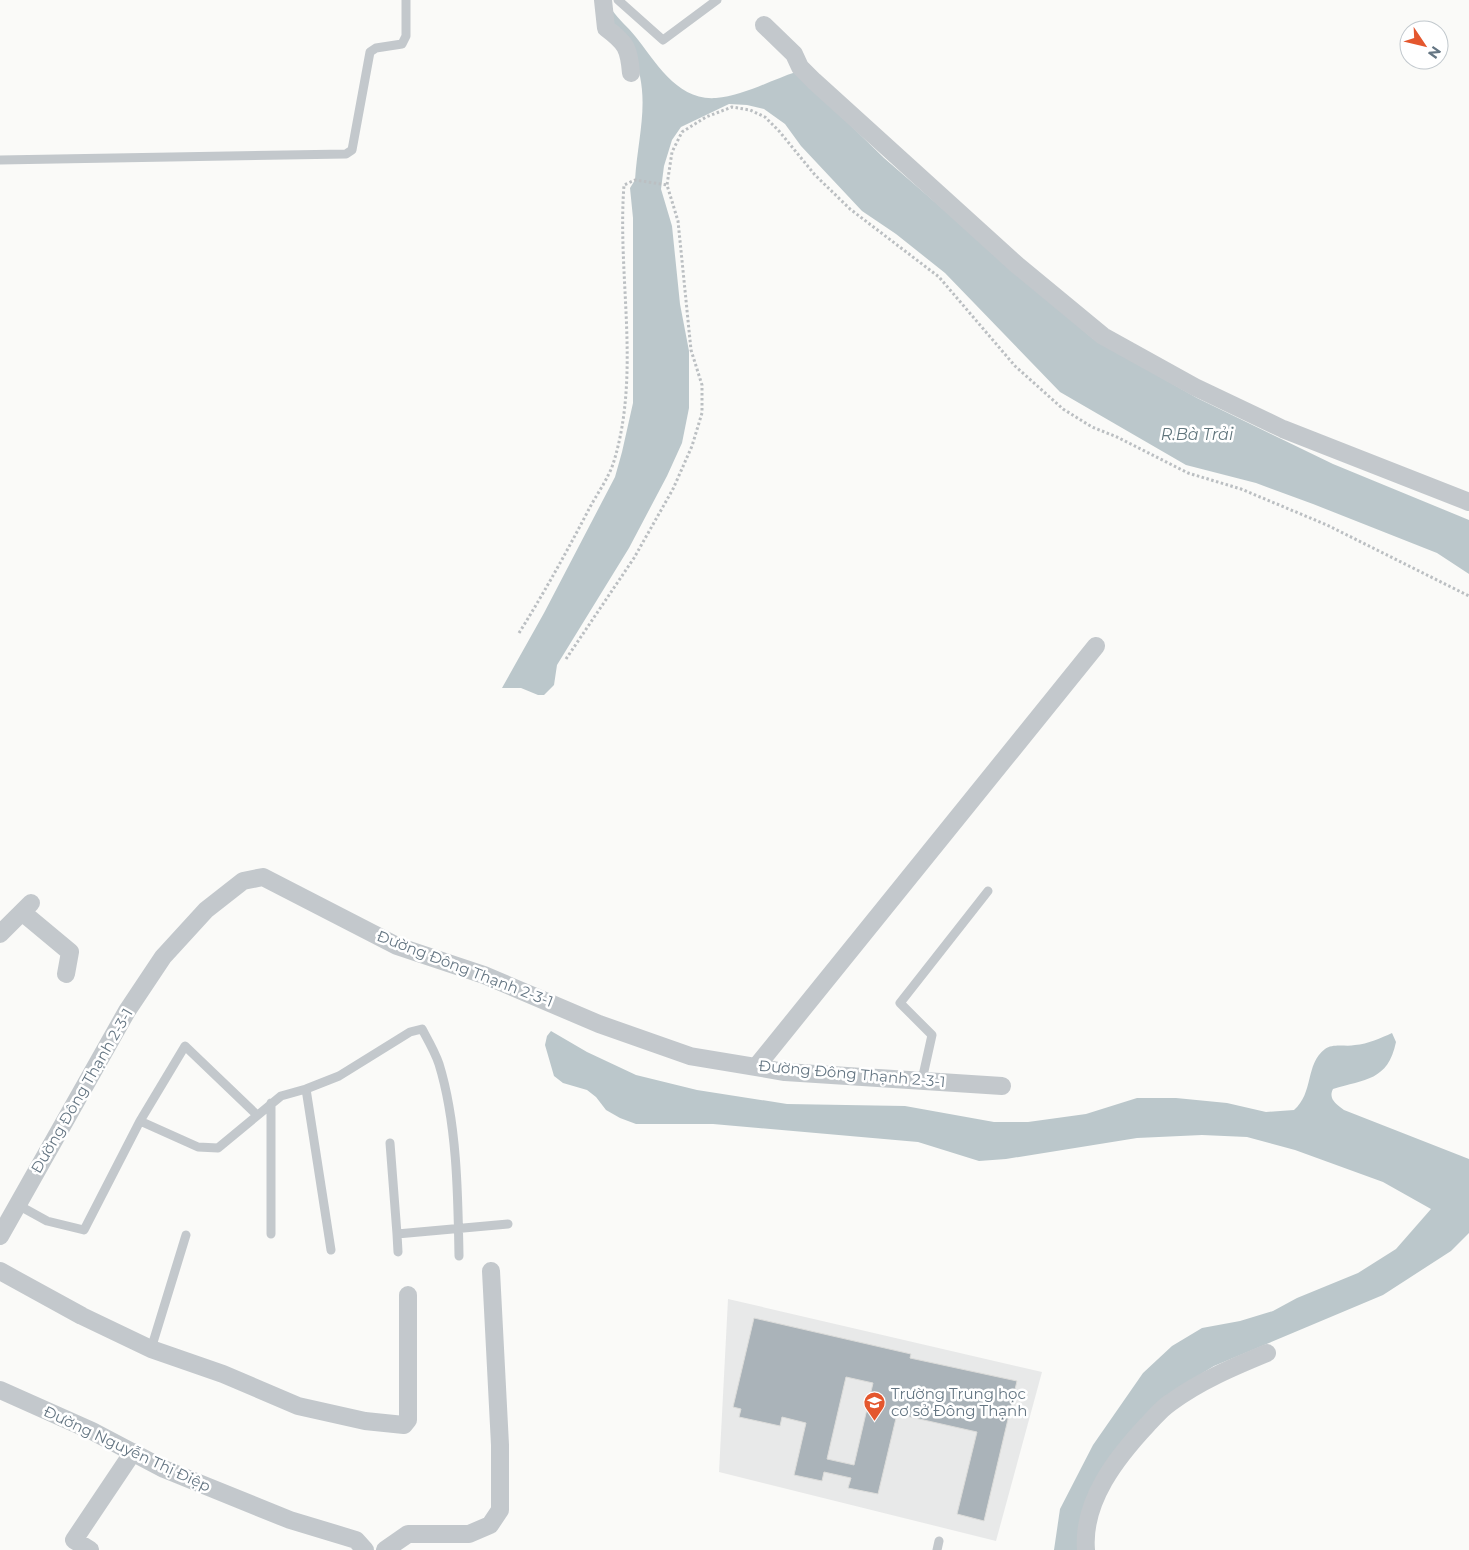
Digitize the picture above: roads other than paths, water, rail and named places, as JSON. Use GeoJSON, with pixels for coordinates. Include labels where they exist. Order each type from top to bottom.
{"type":"FeatureCollection","features":[{"type":"Feature","properties":{"kind":"street"},"geometry":{"type":"LineString","coordinates":[[603,0],[606,28],[626,45],[630,53],[631,74]]}},
{"type":"Feature","properties":{"kind":"street"},"geometry":{"type":"LineString","coordinates":[[764,25],[794,54],[800,67],[1018,265],[1104,336],[1195,387],[1283,429],[1469,502]]}},
{"type":"Feature","properties":{"kind":"street"},"geometry":{"type":"LineString","coordinates":[[756,1067],[1096,646]]}},
{"type":"Feature","properties":{"kind":"street","name":"Đường Đông Thạnh 2-3-1"},"geometry":{"type":"LineString","coordinates":[[0,1236],[127,1011],[162,957],[206,910],[244,881],[263,877],[397,946],[484,976],[599,1024],[690,1056],[785,1072],[1002,1086]]}},
{"type":"Feature","properties":{"kind":"street"},"geometry":{"type":"LineString","coordinates":[[0,934],[27,908],[70,952],[66,974]]}},
{"type":"Feature","properties":{"kind":"street"},"geometry":{"type":"LineString","coordinates":[[0,1271],[82,1316],[151,1349],[223,1374],[298,1406],[366,1421],[404,1425],[408,1420],[408,1295]]}},
{"type":"Feature","properties":{"kind":"street"},"geometry":{"type":"LineString","coordinates":[[385,1550],[408,1534],[468,1534],[490,1525],[500,1510],[500,1445],[491,1272]]}},
{"type":"Feature","properties":{"kind":"street"},"geometry":{"type":"LineString","coordinates":[[1086,1550],[1089,1520],[1103,1483],[1126,1448],[1168,1404],[1206,1379],[1267,1352]]}},
{"type":"Feature","properties":{"kind":"street","name":"Đường Nguyễn Thị Điệp"},"geometry":{"type":"LineString","coordinates":[[2,1396],[133,1452],[164,1469],[290,1520],[356,1540],[365,1550]]}},
{"type":"Feature","properties":{"kind":"street"},"geometry":{"type":"LineString","coordinates":[[90,1550],[74,1540],[133,1452]]}},
{"type":"Feature","properties":{"kind":"lane"},"geometry":{"type":"LineString","coordinates":[[0,160],[346,154],[352,150],[370,52],[376,48],[402,44],[406,36],[406,0]]}},
{"type":"Feature","properties":{"kind":"lane"},"geometry":{"type":"LineString","coordinates":[[618,0],[663,40],[717,0]]}},
{"type":"Feature","properties":{"kind":"lane"},"geometry":{"type":"LineString","coordinates":[[922,1080],[932,1035],[900,1003],[988,891]]}},
{"type":"Feature","properties":{"kind":"lane"},"geometry":{"type":"LineString","coordinates":[[140,1121],[198,1147],[218,1148],[281,1096],[306,1089],[339,1076],[410,1032],[422,1030],[439,1062],[445,1087],[453,1142],[459,1256]]}},
{"type":"Feature","properties":{"kind":"lane"},"geometry":{"type":"LineString","coordinates":[[18,1204],[47,1222],[84,1230],[140,1121],[185,1046],[257,1115]]}},
{"type":"Feature","properties":{"kind":"lane"},"geometry":{"type":"LineString","coordinates":[[306,1089],[331,1250]]}},
{"type":"Feature","properties":{"kind":"lane"},"geometry":{"type":"LineString","coordinates":[[271,1103],[271,1234]]}},
{"type":"Feature","properties":{"kind":"lane"},"geometry":{"type":"LineString","coordinates":[[390,1143],[398,1252]]}},
{"type":"Feature","properties":{"kind":"lane"},"geometry":{"type":"LineString","coordinates":[[396,1234],[508,1224]]}},
{"type":"Feature","properties":{"kind":"lane"},"geometry":{"type":"LineString","coordinates":[[151,1349],[186,1235]]}},
{"type":"Feature","properties":{"kind":"water","name":"R.Bà Trải"},"geometry":{"type":"Polygon","coordinates":[[[612,10],[669,78],[679,87],[690,93],[702,97],[726,97],[796,72],[884,158],[1092,338],[1197,398],[1333,464],[1469,520],[1469,574],[1437,553],[1313,504],[1256,483],[1186,465],[1060,392],[945,273],[896,234],[862,211],[801,146],[785,124],[764,109],[747,105],[729,104],[681,127],[672,140],[664,166],[661,189],[672,226],[680,304],[689,351],[689,408],[682,443],[629,548],[557,665],[554,685],[544,695],[538,695],[521,688],[502,688],[544,613],[615,477],[633,403],[633,218],[630,188],[635,180],[641,129],[642,97],[641,81],[630,48],[608,26],[612,10]]]}},
{"type":"Feature","properties":{"kind":"water"},"geometry":{"type":"Polygon","coordinates":[[[551,1031],[587,1052],[636,1075],[697,1090],[787,1104],[905,1106],[994,1122],[1028,1122],[1086,1114],[1137,1098],[1176,1098],[1227,1103],[1266,1112],[1294,1110],[1304,1095],[1315,1062],[1325,1049],[1332,1046],[1351,1046],[1365,1043],[1392,1033],[1396,1042],[1392,1055],[1381,1071],[1365,1080],[1333,1089],[1331,1096],[1344,1110],[1469,1159],[1469,1233],[1451,1251],[1383,1295],[1214,1366],[1170,1393],[1113,1452],[1082,1550],[1054,1550],[1060,1509],[1093,1445],[1143,1373],[1172,1346],[1202,1328],[1240,1321],[1273,1311],[1297,1298],[1358,1273],[1396,1249],[1431,1209],[1383,1182],[1295,1150],[1247,1137],[1202,1135],[1137,1138],[1006,1159],[979,1161],[918,1142],[713,1124],[636,1124],[606,1110],[596,1097],[587,1090],[563,1083],[554,1076],[545,1045],[547,1036],[551,1031]]]}},
{"type":"Feature","properties":{"kind":"place","name":"Trường Trung học cơ sở Đông Thạnh"},"geometry":{"type":"Point","coordinates":[875,1422]}}]}
